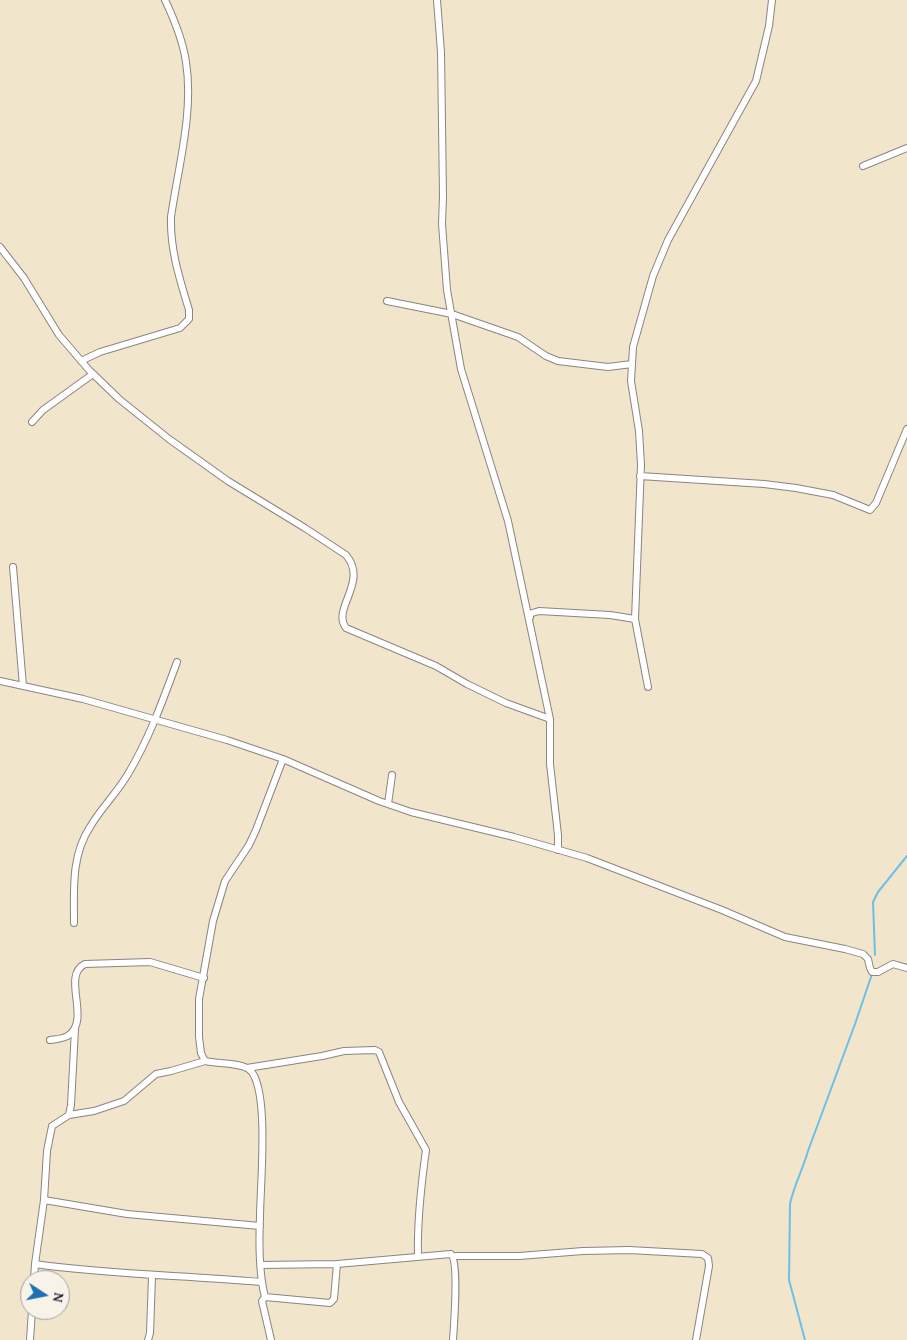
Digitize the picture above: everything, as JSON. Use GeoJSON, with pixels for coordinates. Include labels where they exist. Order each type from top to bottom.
{"type":"FeatureCollection","features":[{"type":"Feature","properties":{"kind":"street"},"geometry":{"type":"LineString","coordinates":[[81,361],[100,352],[180,328],[189,319],[189,310],[172,245],[171,230],[172,211],[188,109],[188,86],[183,45],[166,0]]}},
{"type":"Feature","properties":{"kind":"street"},"geometry":{"type":"LineString","coordinates":[[437,0],[442,52],[442,224],[447,290],[461,369],[508,521],[530,617],[550,719],[550,764],[558,850]]}},
{"type":"Feature","properties":{"kind":"street"},"geometry":{"type":"LineString","coordinates":[[648,687],[635,619],[641,465],[639,432],[630,382],[633,347],[651,284],[668,240],[756,81],[769,26],[772,0]]}},
{"type":"Feature","properties":{"kind":"street"},"geometry":{"type":"LineString","coordinates":[[863,166],[907,148]]}},
{"type":"Feature","properties":{"kind":"street"},"geometry":{"type":"LineString","coordinates":[[0,247],[24,278],[59,334],[81,361],[136,413],[228,481],[346,555],[351,561],[354,574],[342,617],[346,628],[436,666],[467,684],[506,702],[550,719]]}},
{"type":"Feature","properties":{"kind":"street"},"geometry":{"type":"LineString","coordinates":[[387,302],[452,314],[518,337],[558,362],[608,367],[632,364]]}},
{"type":"Feature","properties":{"kind":"street"},"geometry":{"type":"LineString","coordinates":[[32,422],[43,410],[93,374]]}},
{"type":"Feature","properties":{"kind":"street"},"geometry":{"type":"LineString","coordinates":[[640,476],[796,488],[833,495],[870,510],[876,503],[907,429]]}},
{"type":"Feature","properties":{"kind":"street"},"geometry":{"type":"LineString","coordinates":[[13,567],[23,686]]}},
{"type":"Feature","properties":{"kind":"street"},"geometry":{"type":"LineString","coordinates":[[530,617],[529,614],[539,610],[600,614],[635,619]]}},
{"type":"Feature","properties":{"kind":"street"},"geometry":{"type":"LineString","coordinates":[[74,923],[74,870],[83,840],[89,827],[128,775],[155,720],[177,662]]}},
{"type":"Feature","properties":{"kind":"street"},"geometry":{"type":"LineString","coordinates":[[0,681],[83,699],[227,740],[283,759],[411,812],[514,837],[596,861],[785,937],[845,948],[860,953],[868,959],[872,972],[878,972],[893,964],[907,968]]}},
{"type":"Feature","properties":{"kind":"street"},"geometry":{"type":"LineString","coordinates":[[205,1061],[201,1053],[198,1026],[199,999],[212,921],[225,881],[249,845],[283,759]]}},
{"type":"Feature","properties":{"kind":"street"},"geometry":{"type":"LineString","coordinates":[[388,804],[392,775]]}},
{"type":"Feature","properties":{"kind":"street"},"geometry":{"type":"LineString","coordinates":[[69,1114],[77,1016],[76,975],[80,967],[85,964],[150,962],[204,978]]}},
{"type":"Feature","properties":{"kind":"street"},"geometry":{"type":"LineString","coordinates":[[50,1040],[66,1037],[75,1027]]}},
{"type":"Feature","properties":{"kind":"street"},"geometry":{"type":"LineString","coordinates":[[35,1270],[44,1200],[47,1151],[50,1129],[54,1123],[69,1114],[94,1111],[124,1102],[156,1074],[205,1061],[247,1068],[344,1051],[375,1050],[379,1052],[399,1102],[426,1150],[417,1226],[418,1256]]}},
{"type":"Feature","properties":{"kind":"street"},"geometry":{"type":"LineString","coordinates":[[247,1068],[255,1078],[260,1102],[263,1168],[260,1226],[261,1282],[265,1297],[262,1301],[271,1340]]}},
{"type":"Feature","properties":{"kind":"street"},"geometry":{"type":"LineString","coordinates":[[44,1200],[127,1214],[260,1226]]}},
{"type":"Feature","properties":{"kind":"street"},"geometry":{"type":"LineString","coordinates":[[262,1265],[337,1264],[448,1254],[454,1257],[519,1256],[602,1250],[702,1254],[708,1258],[709,1266],[696,1340]]}},
{"type":"Feature","properties":{"kind":"street"},"geometry":{"type":"LineString","coordinates":[[453,1340],[454,1257]]}},
{"type":"Feature","properties":{"kind":"street"},"geometry":{"type":"LineString","coordinates":[[35,1264],[75,1270],[261,1282]]}},
{"type":"Feature","properties":{"kind":"street"},"geometry":{"type":"LineString","coordinates":[[265,1297],[330,1303],[334,1299],[337,1264]]}},
{"type":"Feature","properties":{"kind":"street"},"geometry":{"type":"LineString","coordinates":[[148,1340],[150,1333],[152,1276]]}},
{"type":"Feature","properties":{"kind":"street"},"geometry":{"type":"LineString","coordinates":[[30,1340],[31,1320]]}},
{"type":"Feature","properties":{"kind":"waterway"},"geometry":{"type":"LineString","coordinates":[[875,955],[873,902],[878,892],[907,856]]}},
{"type":"Feature","properties":{"kind":"waterway"},"geometry":{"type":"LineString","coordinates":[[805,1340],[789,1280],[790,1204],[872,974]]}}]}
